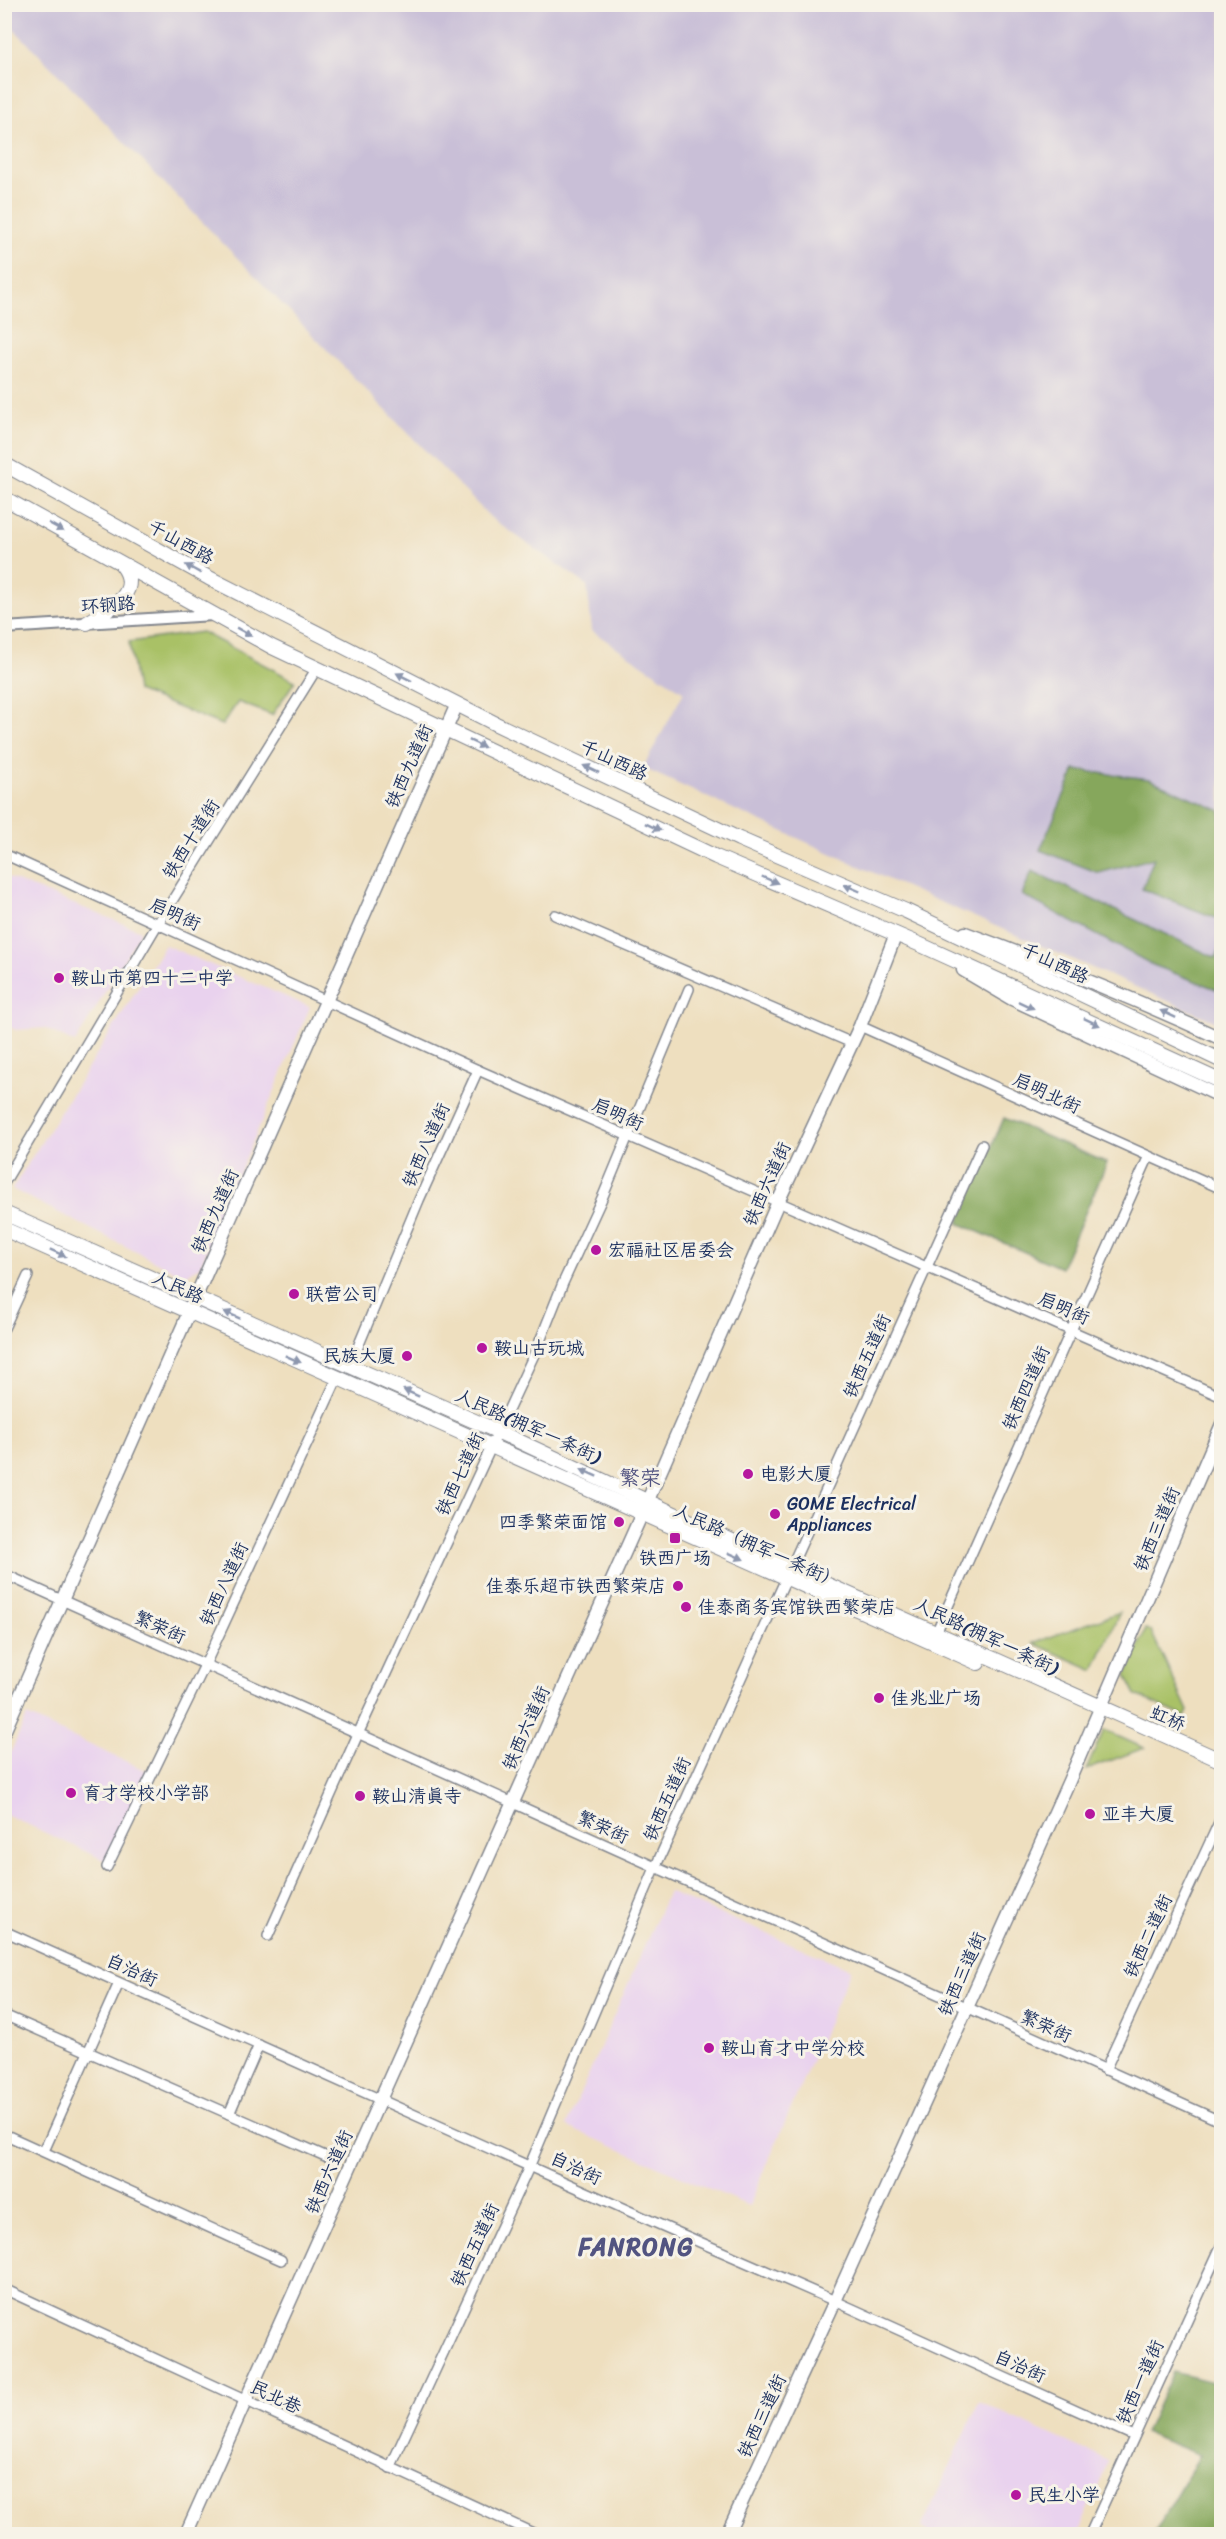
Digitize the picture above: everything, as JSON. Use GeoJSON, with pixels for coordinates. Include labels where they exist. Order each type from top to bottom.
{"type":"FeatureCollection","features":[{"type":"Feature","properties":{"kind":"main road","name":"千山西路"},"geometry":{"type":"LineString","coordinates":[[4,464],[209,578],[456,704],[739,839],[906,911],[1221,1061]]}},
{"type":"Feature","properties":{"kind":"main road"},"geometry":{"type":"LineString","coordinates":[[4,498],[272,648],[716,857],[1020,989],[1221,1082]]}},
{"type":"Feature","properties":{"kind":"main road"},"geometry":{"type":"LineString","coordinates":[[87,623],[111,608],[130,585],[129,573],[121,563]]}},
{"type":"Feature","properties":{"kind":"main road","name":"铁西九道街"},"geometry":{"type":"LineString","coordinates":[[4,1732],[456,704]]}},
{"type":"Feature","properties":{"kind":"main road"},"geometry":{"type":"LineString","coordinates":[[906,911],[1054,966],[1147,1004],[1221,1039]]}},
{"type":"Feature","properties":{"kind":"main road","name":"铁西六道街"},"geometry":{"type":"LineString","coordinates":[[186,2535],[648,1500],[778,1202],[860,1026],[896,934]]}},
{"type":"Feature","properties":{"kind":"main road"},"geometry":{"type":"LineString","coordinates":[[921,945],[1012,999],[1221,1097]]}},
{"type":"Feature","properties":{"kind":"main road","name":"人民路(拥军一条街)"},"geometry":{"type":"LineString","coordinates":[[4,1213],[193,1306],[350,1366],[497,1431],[648,1500],[788,1573],[936,1633],[1099,1711]]}},
{"type":"Feature","properties":{"kind":"main road","name":"人民路"},"geometry":{"type":"LineString","coordinates":[[4,1229],[193,1306],[337,1379]]}},
{"type":"Feature","properties":{"kind":"main road","name":"人民路（拥军一条街）"},"geometry":{"type":"LineString","coordinates":[[337,1379],[492,1445],[641,1514],[788,1573],[1099,1711]]}},
{"type":"Feature","properties":{"kind":"main road","name":"铁西三道街"},"geometry":{"type":"LineString","coordinates":[[727,2535],[967,2008],[1099,1711],[1221,1424]]}},
{"type":"Feature","properties":{"kind":"main road","name":"虹桥"},"geometry":{"type":"LineString","coordinates":[[1099,1711],[1221,1761]]}},
{"type":"Feature","properties":{"kind":"street","name":"环钢路"},"geometry":{"type":"LineString","coordinates":[[4,628],[214,615]]}},
{"type":"Feature","properties":{"kind":"street","name":"铁西十道街"},"geometry":{"type":"LineString","coordinates":[[4,1183],[157,925],[317,668]]}},
{"type":"Feature","properties":{"kind":"street","name":"启明街"},"geometry":{"type":"LineString","coordinates":[[4,854],[478,1070],[1071,1329],[1221,1397]]}},
{"type":"Feature","properties":{"kind":"street"},"geometry":{"type":"LineString","coordinates":[[555,915],[852,1043]]}},
{"type":"Feature","properties":{"kind":"street","name":"铁西七道街"},"geometry":{"type":"LineString","coordinates":[[268,1936],[358,1734],[538,1346],[689,990]]}},
{"type":"Feature","properties":{"kind":"street","name":"启明北街"},"geometry":{"type":"LineString","coordinates":[[860,1026],[1221,1189]]}},
{"type":"Feature","properties":{"kind":"street","name":"铁西八道街"},"geometry":{"type":"LineString","coordinates":[[350,1366],[419,1200],[478,1070]]}},
{"type":"Feature","properties":{"kind":"street","name":"铁西五道街"},"geometry":{"type":"LineString","coordinates":[[390,2468],[530,2165],[655,1868],[981,1145]]}},
{"type":"Feature","properties":{"kind":"street","name":"铁西四道街"},"geometry":{"type":"LineString","coordinates":[[936,1633],[1148,1158]]}},
{"type":"Feature","properties":{"kind":"street"},"geometry":{"type":"LineString","coordinates":[[4,1328],[28,1276]]}},
{"type":"Feature","properties":{"kind":"street","name":"铁西八道街"},"geometry":{"type":"LineString","coordinates":[[107,1867],[205,1665],[337,1379]]}},
{"type":"Feature","properties":{"kind":"street","name":"繁荣街"},"geometry":{"type":"LineString","coordinates":[[4,1574],[1221,2122]]}},
{"type":"Feature","properties":{"kind":"street","name":"铁西二道街"},"geometry":{"type":"LineString","coordinates":[[1105,2070],[1221,1816]]}},
{"type":"Feature","properties":{"kind":"street","name":"自治街"},"geometry":{"type":"LineString","coordinates":[[4,1931],[1134,2436]]}},
{"type":"Feature","properties":{"kind":"street"},"geometry":{"type":"LineString","coordinates":[[44,2151],[119,1983]]}},
{"type":"Feature","properties":{"kind":"street"},"geometry":{"type":"LineString","coordinates":[[4,2015],[325,2157]]}},
{"type":"Feature","properties":{"kind":"street"},"geometry":{"type":"LineString","coordinates":[[229,2114],[259,2044]]}},
{"type":"Feature","properties":{"kind":"street"},"geometry":{"type":"LineString","coordinates":[[4,2134],[281,2260]]}},
{"type":"Feature","properties":{"kind":"street","name":"铁西一道街"},"geometry":{"type":"LineString","coordinates":[[1090,2535],[1221,2244]]}},
{"type":"Feature","properties":{"kind":"street","name":"民北巷"},"geometry":{"type":"LineString","coordinates":[[4,2289],[535,2535]]}},
{"type":"Feature","properties":{"kind":"shaded area"},"geometry":{"type":"Polygon","coordinates":[[[4,5],[1221,5],[1221,1024],[894,882],[643,768],[684,692],[592,631],[587,585],[491,518],[5,20],[4,5]]]}},
{"type":"Feature","properties":{"kind":"shaded area","name":"鞍山市第四十二中学"},"geometry":{"type":"Polygon","coordinates":[[[4,876],[141,931],[75,1043],[44,1028],[16,1030],[5,1025],[4,876]]]}},
{"type":"Feature","properties":{"kind":"shaded area"},"geometry":{"type":"Polygon","coordinates":[[[165,945],[310,1007],[200,1266],[184,1276],[12,1189],[165,945]]]}},
{"type":"Feature","properties":{"kind":"shaded area","name":"育才学校小学部"},"geometry":{"type":"Polygon","coordinates":[[[27,1716],[147,1771],[106,1861],[5,1814],[5,1765],[27,1716]]]}},
{"type":"Feature","properties":{"kind":"shaded area","name":"鞍山育才中学分校"},"geometry":{"type":"Polygon","coordinates":[[[668,1892],[851,1969],[749,2206],[566,2126],[668,1892]]]}},
{"type":"Feature","properties":{"kind":"shaded area","name":"民生小学"},"geometry":{"type":"Polygon","coordinates":[[[979,2402],[1109,2461],[1078,2534],[932,2534],[921,2529],[979,2402]]]}},
{"type":"Feature","properties":{"kind":"green space"},"geometry":{"type":"Polygon","coordinates":[[[202,632],[295,681],[272,715],[238,702],[222,725],[137,691],[129,642],[202,632]]]}},
{"type":"Feature","properties":{"kind":"green space"},"geometry":{"type":"Polygon","coordinates":[[[1075,770],[1149,779],[1221,811],[1221,920],[1142,889],[1154,858],[1099,873],[1040,850],[1075,770]]]}},
{"type":"Feature","properties":{"kind":"green space"},"geometry":{"type":"Polygon","coordinates":[[[1032,871],[1216,958],[1221,946],[1221,991],[1153,965],[1022,895],[1032,871]]]}},
{"type":"Feature","properties":{"kind":"green space"},"geometry":{"type":"Polygon","coordinates":[[[1004,1118],[1107,1163],[1061,1268],[958,1223],[1004,1118]]]}},
{"type":"Feature","properties":{"kind":"green space"},"geometry":{"type":"Polygon","coordinates":[[[1120,1612],[1094,1670],[1033,1643],[1120,1612]]]}},
{"type":"Feature","properties":{"kind":"green space"},"geometry":{"type":"Polygon","coordinates":[[[1146,1629],[1151,1631],[1188,1711],[1185,1717],[1136,1695],[1126,1675],[1146,1629]]]}},
{"type":"Feature","properties":{"kind":"green space"},"geometry":{"type":"Polygon","coordinates":[[[1104,1730],[1144,1748],[1086,1770],[1104,1730]]]}},
{"type":"Feature","properties":{"kind":"green space"},"geometry":{"type":"Polygon","coordinates":[[[1173,2372],[1221,2384],[1221,2534],[1154,2534],[1200,2455],[1145,2433],[1173,2372]]]}},
{"type":"Feature","properties":{"kind":"place","name":"鞍山市第四十二中学"},"geometry":{"type":"Point","coordinates":[59,978]}},
{"type":"Feature","properties":{"kind":"place","name":"宏福社区居委会"},"geometry":{"type":"Point","coordinates":[596,1250]}},
{"type":"Feature","properties":{"kind":"place","name":"联营公司"},"geometry":{"type":"Point","coordinates":[294,1294]}},
{"type":"Feature","properties":{"kind":"place","name":"鞍山古玩城"},"geometry":{"type":"Point","coordinates":[482,1348]}},
{"type":"Feature","properties":{"kind":"place","name":"民族大厦"},"geometry":{"type":"Point","coordinates":[407,1356]}},
{"type":"Feature","properties":{"kind":"place","name":"电影大厦"},"geometry":{"type":"Point","coordinates":[748,1474]}},
{"type":"Feature","properties":{"kind":"place","name":"GOME Electrical Appliances"},"geometry":{"type":"Point","coordinates":[775,1514]}},
{"type":"Feature","properties":{"kind":"place","name":"四季繁荣面馆"},"geometry":{"type":"Point","coordinates":[619,1522]}},
{"type":"Feature","properties":{"kind":"place","name":"铁西广场"},"geometry":{"type":"Point","coordinates":[675,1538]}},
{"type":"Feature","properties":{"kind":"place","name":"佳泰乐超市铁西繁荣店"},"geometry":{"type":"Point","coordinates":[678,1586]}},
{"type":"Feature","properties":{"kind":"place","name":"佳泰商务宾馆铁西繁荣店"},"geometry":{"type":"Point","coordinates":[686,1607]}},
{"type":"Feature","properties":{"kind":"place","name":"佳兆业广场"},"geometry":{"type":"Point","coordinates":[879,1698]}},
{"type":"Feature","properties":{"kind":"place","name":"育才学校小学部"},"geometry":{"type":"Point","coordinates":[71,1793]}},
{"type":"Feature","properties":{"kind":"place","name":"鞍山清真寺"},"geometry":{"type":"Point","coordinates":[360,1796]}},
{"type":"Feature","properties":{"kind":"place","name":"亚丰大厦"},"geometry":{"type":"Point","coordinates":[1090,1814]}},
{"type":"Feature","properties":{"kind":"place","name":"鞍山育才中学分校"},"geometry":{"type":"Point","coordinates":[709,2048]}},
{"type":"Feature","properties":{"kind":"place","name":"民生小学"},"geometry":{"type":"Point","coordinates":[1016,2495]}},
{"type":"Feature","properties":{"kind":"district","name":"繁荣"},"geometry":{"type":"Point","coordinates":[640,1478]}},
{"type":"Feature","properties":{"kind":"district","name":"FANRONG"},"geometry":{"type":"Point","coordinates":[636,2247]}}]}
